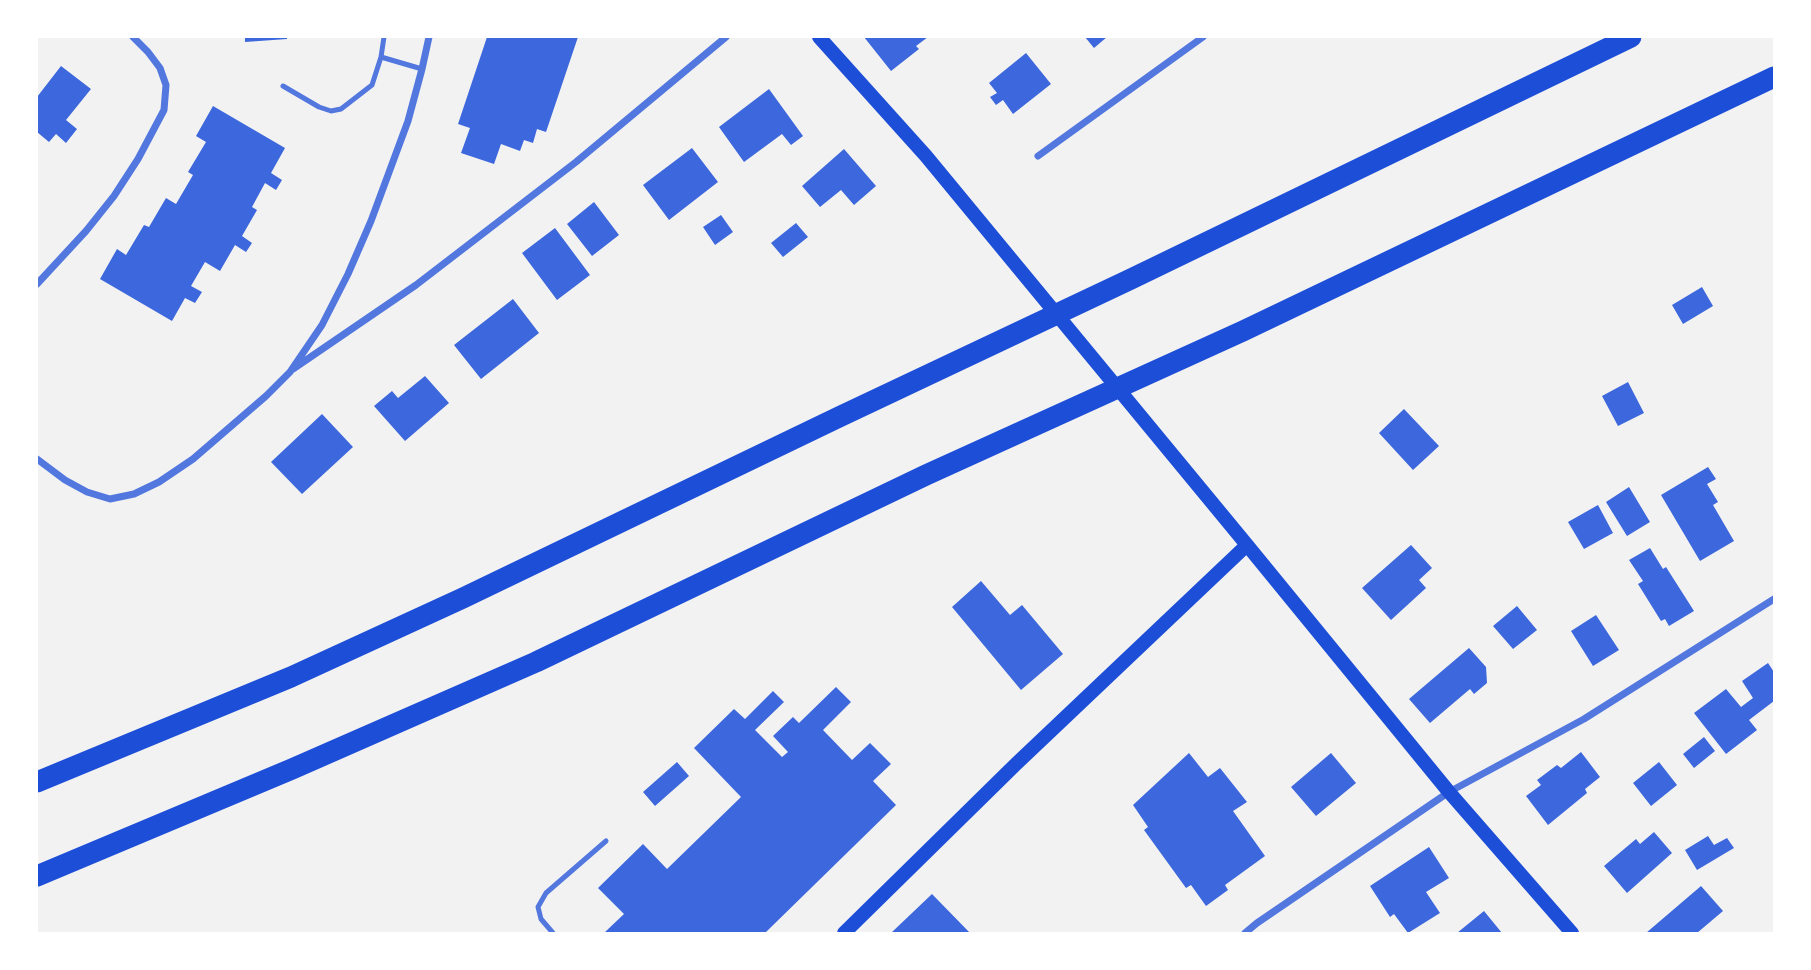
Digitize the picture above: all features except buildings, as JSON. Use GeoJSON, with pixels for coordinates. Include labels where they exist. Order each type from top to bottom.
{"type":"FeatureCollection","features":[{"type":"Feature","properties":{"kind":"highway"},"geometry":{"type":"LineString","coordinates":[[37,782],[291,677],[463,598],[1630,37]]}},
{"type":"Feature","properties":{"kind":"highway"},"geometry":{"type":"LineString","coordinates":[[37,876],[292,769],[536,662],[926,475],[1243,331],[1774,77]]}},
{"type":"Feature","properties":{"kind":"main road"},"geometry":{"type":"LineString","coordinates":[[819,37],[926,156],[1449,792],[1572,933]]}},
{"type":"Feature","properties":{"kind":"main road"},"geometry":{"type":"LineString","coordinates":[[844,933],[1016,764],[1247,545]]}},
{"type":"Feature","properties":{"kind":"street"},"geometry":{"type":"LineString","coordinates":[[37,284],[114,196],[138,159],[164,110],[166,85],[159,68],[133,37]]}},
{"type":"Feature","properties":{"kind":"street"},"geometry":{"type":"LineString","coordinates":[[290,372],[322,325],[367,232],[408,121],[429,37]]}},
{"type":"Feature","properties":{"kind":"street"},"geometry":{"type":"LineString","coordinates":[[37,459],[65,480],[87,492],[110,499],[134,495],[159,481],[192,459],[290,372],[416,285],[576,162],[726,37]]}},
{"type":"Feature","properties":{"kind":"street"},"geometry":{"type":"LineString","coordinates":[[1038,156],[1203,37]]}},
{"type":"Feature","properties":{"kind":"street"},"geometry":{"type":"LineString","coordinates":[[1245,933],[1449,792],[1584,719],[1774,599]]}},
{"type":"Feature","properties":{"kind":"lane"},"geometry":{"type":"LineString","coordinates":[[283,86],[319,107],[331,111],[341,109],[372,85],[384,37]]}},
{"type":"Feature","properties":{"kind":"lane"},"geometry":{"type":"LineString","coordinates":[[381,57],[422,69]]}},
{"type":"Feature","properties":{"kind":"lane"},"geometry":{"type":"LineString","coordinates":[[553,933],[541,919],[538,907],[546,893],[606,841]]}}]}
